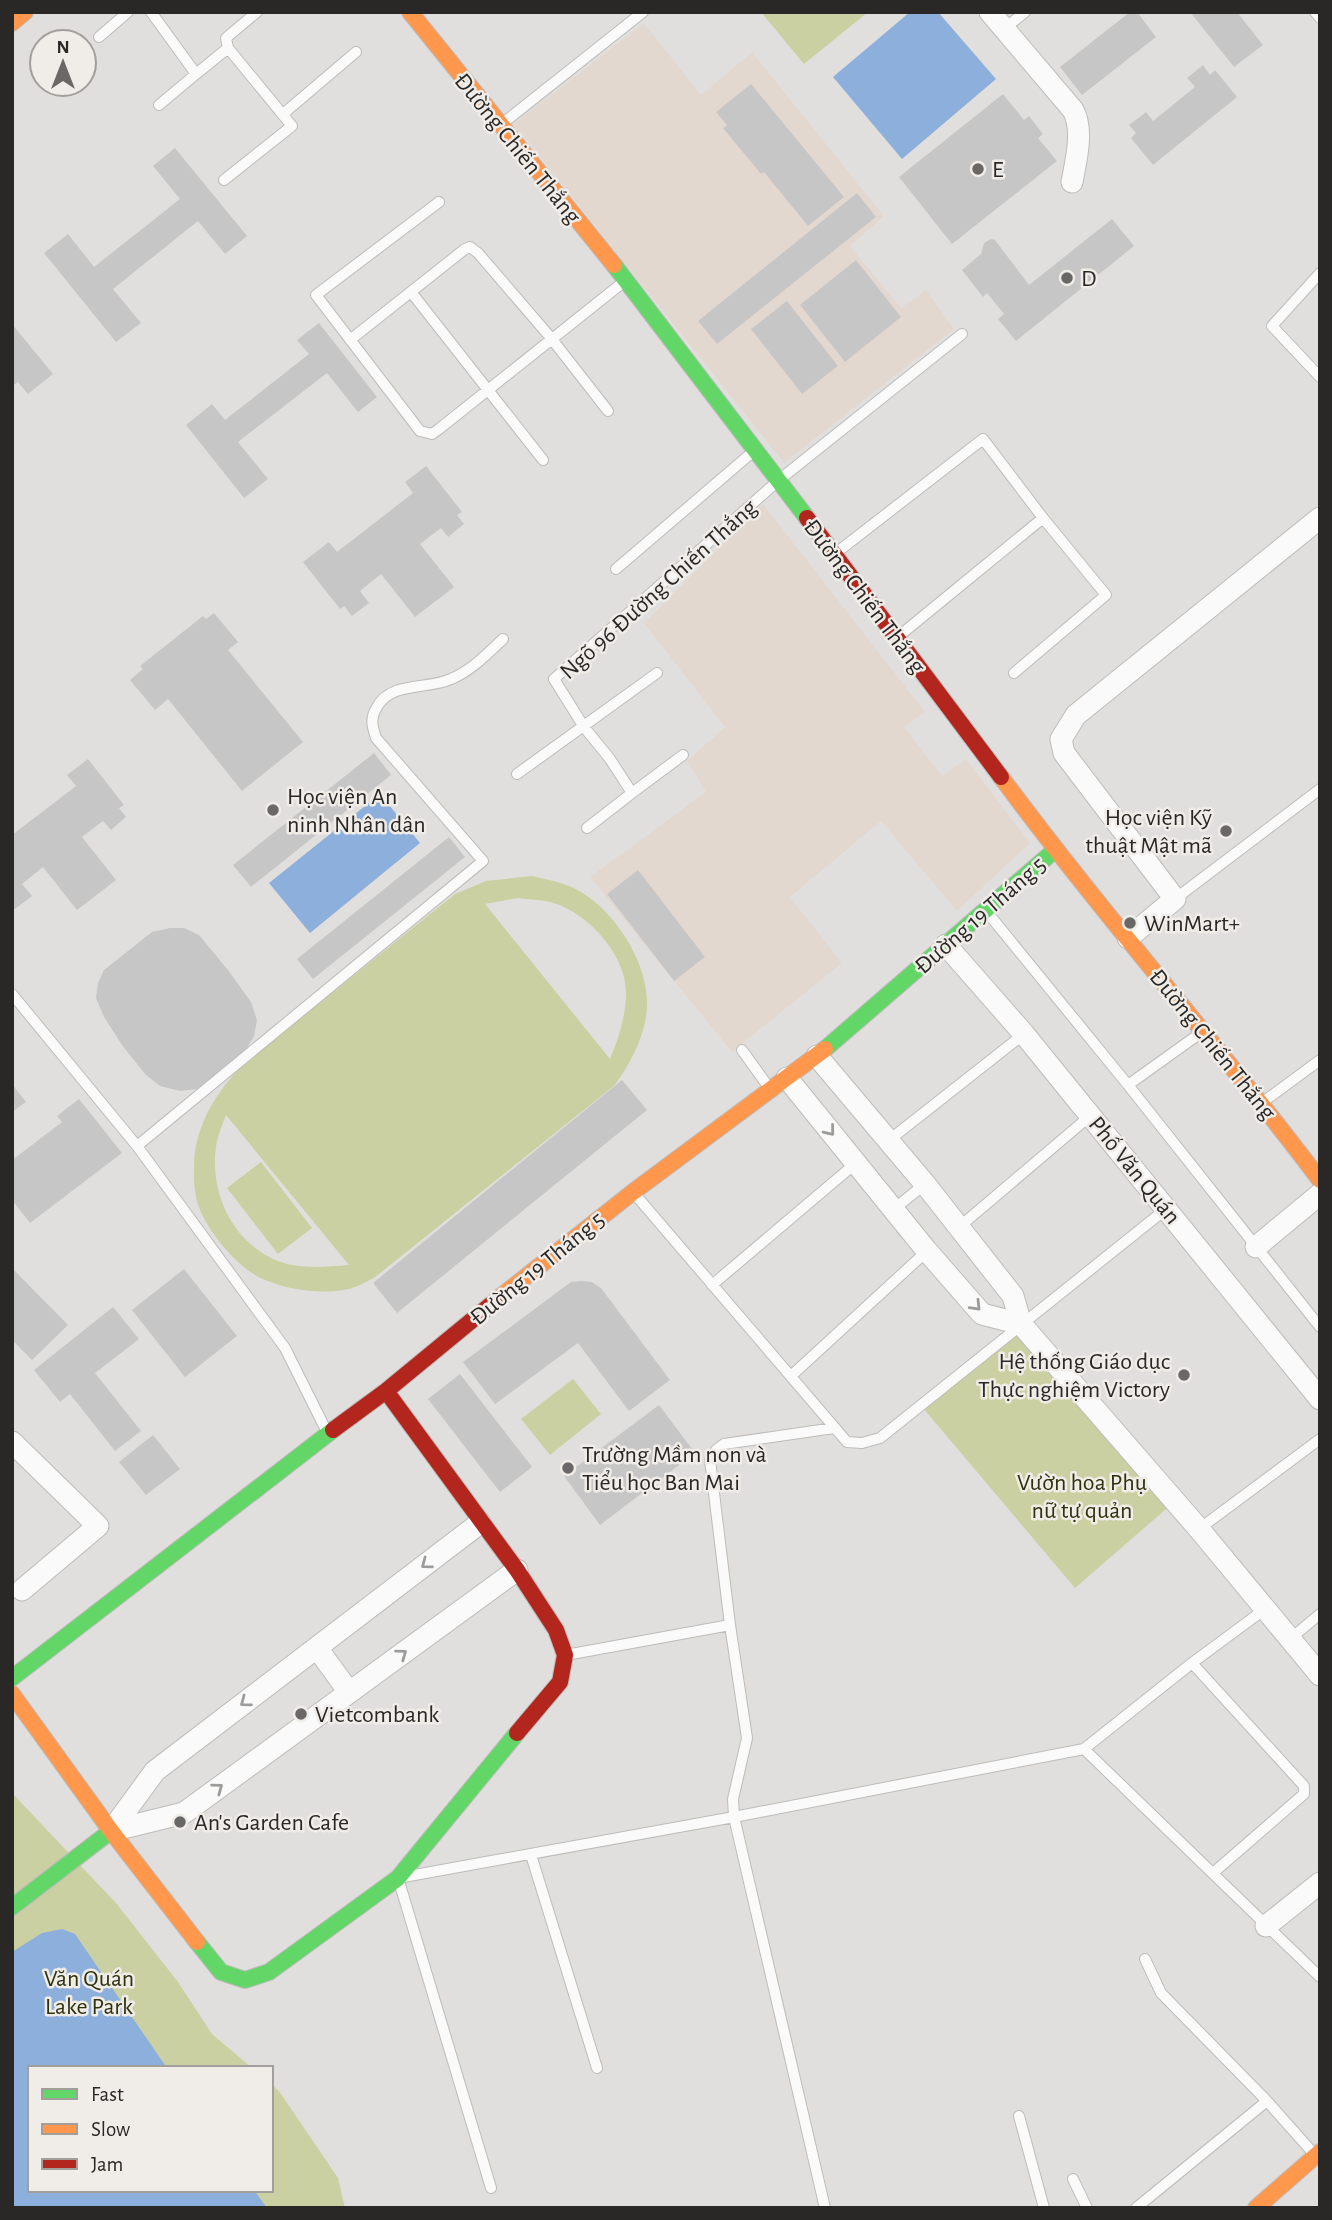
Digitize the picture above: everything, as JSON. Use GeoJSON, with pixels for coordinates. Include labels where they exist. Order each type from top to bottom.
{"type":"FeatureCollection","features":[{"type":"Feature","properties":{"kind":"main road"},"geometry":{"type":"LineString","coordinates":[[12,23],[25,12]]}},
{"type":"Feature","properties":{"kind":"main road","name":"Đường Chiến Thắng"},"geometry":{"type":"LineString","coordinates":[[410,12],[499,126],[626,280],[1055,850],[1262,1103],[1320,1180]]}},
{"type":"Feature","properties":{"kind":"main road","name":"Đường 19 Tháng 5"},"geometry":{"type":"LineString","coordinates":[[12,1678],[386,1391],[633,1192],[817,1056],[1055,850]]}},
{"type":"Feature","properties":{"kind":"main road"},"geometry":{"type":"LineString","coordinates":[[12,1695],[111,1831],[221,1972],[245,1980],[269,1972],[398,1878],[560,1682],[565,1655],[556,1630],[516,1570],[386,1391]]}},
{"type":"Feature","properties":{"kind":"main road"},"geometry":{"type":"LineString","coordinates":[[12,1907],[111,1831]]}},
{"type":"Feature","properties":{"kind":"main road"},"geometry":{"type":"LineString","coordinates":[[1256,2208],[1318,2154]]}},
{"type":"Feature","properties":{"kind":"street"},"geometry":{"type":"LineString","coordinates":[[990,12],[1077,118],[1076,158],[1072,182]]}},
{"type":"Feature","properties":{"kind":"street"},"geometry":{"type":"LineString","coordinates":[[1128,938],[1175,899],[1064,753],[1061,739],[1076,715],[1320,517]]}},
{"type":"Feature","properties":{"kind":"street","name":"Phố Văn Quán"},"geometry":{"type":"LineString","coordinates":[[946,945],[1024,1034],[1320,1399]]}},
{"type":"Feature","properties":{"kind":"street"},"geometry":{"type":"LineString","coordinates":[[817,1056],[925,1184],[1013,1296],[1021,1324],[1199,1529],[1320,1675]]}},
{"type":"Feature","properties":{"kind":"street"},"geometry":{"type":"LineString","coordinates":[[779,1084],[856,1163],[982,1314],[1021,1324]]}},
{"type":"Feature","properties":{"kind":"street"},"geometry":{"type":"LineString","coordinates":[[1256,1247],[1320,1194]]}},
{"type":"Feature","properties":{"kind":"street"},"geometry":{"type":"LineString","coordinates":[[12,1442],[98,1526],[22,1590]]}},
{"type":"Feature","properties":{"kind":"street"},"geometry":{"type":"LineString","coordinates":[[111,1831],[155,1771],[481,1523]]}},
{"type":"Feature","properties":{"kind":"street"},"geometry":{"type":"LineString","coordinates":[[111,1831],[184,1813],[516,1570]]}},
{"type":"Feature","properties":{"kind":"street"},"geometry":{"type":"LineString","coordinates":[[317,1648],[349,1692]]}},
{"type":"Feature","properties":{"kind":"street"},"geometry":{"type":"LineString","coordinates":[[1266,1926],[1320,1883]]}},
{"type":"Feature","properties":{"kind":"lane"},"geometry":{"type":"LineString","coordinates":[[99,37],[128,12]]}},
{"type":"Feature","properties":{"kind":"lane"},"geometry":{"type":"LineString","coordinates":[[151,12],[196,74]]}},
{"type":"Feature","properties":{"kind":"lane"},"geometry":{"type":"LineString","coordinates":[[224,180],[292,126],[228,48],[226,38],[257,12]]}},
{"type":"Feature","properties":{"kind":"lane"},"geometry":{"type":"LineString","coordinates":[[499,126],[643,12]]}},
{"type":"Feature","properties":{"kind":"lane"},"geometry":{"type":"LineString","coordinates":[[1004,29],[1025,12]]}},
{"type":"Feature","properties":{"kind":"lane"},"geometry":{"type":"LineString","coordinates":[[1315,12],[1320,18]]}},
{"type":"Feature","properties":{"kind":"lane"},"geometry":{"type":"LineString","coordinates":[[159,105],[228,48]]}},
{"type":"Feature","properties":{"kind":"lane"},"geometry":{"type":"LineString","coordinates":[[283,114],[356,52]]}},
{"type":"Feature","properties":{"kind":"lane"},"geometry":{"type":"LineString","coordinates":[[439,202],[316,295],[420,431],[432,434],[626,280]]}},
{"type":"Feature","properties":{"kind":"lane"},"geometry":{"type":"LineString","coordinates":[[351,340],[470,247],[551,338],[608,411]]}},
{"type":"Feature","properties":{"kind":"lane"},"geometry":{"type":"LineString","coordinates":[[1320,273],[1272,326],[1320,377]]}},
{"type":"Feature","properties":{"kind":"lane"},"geometry":{"type":"LineString","coordinates":[[411,292],[543,460]]}},
{"type":"Feature","properties":{"kind":"lane"},"geometry":{"type":"LineString","coordinates":[[779,480],[961,334]]}},
{"type":"Feature","properties":{"kind":"lane"},"geometry":{"type":"LineString","coordinates":[[834,555],[983,439],[1106,595],[1014,673]]}},
{"type":"Feature","properties":{"kind":"lane"},"geometry":{"type":"LineString","coordinates":[[616,569],[755,450]]}},
{"type":"Feature","properties":{"kind":"lane","name":"Ngõ 96 Đường Chiến Thắng"},"geometry":{"type":"LineString","coordinates":[[632,793],[610,759],[584,727],[554,679],[779,480]]}},
{"type":"Feature","properties":{"kind":"lane"},"geometry":{"type":"LineString","coordinates":[[897,638],[1043,517]]}},
{"type":"Feature","properties":{"kind":"lane"},"geometry":{"type":"LineString","coordinates":[[137,1146],[483,861],[376,738],[371,722],[383,697],[396,690],[450,680],[474,666],[503,639]]}},
{"type":"Feature","properties":{"kind":"lane"},"geometry":{"type":"LineString","coordinates":[[517,774],[657,674]]}},
{"type":"Feature","properties":{"kind":"lane"},"geometry":{"type":"LineString","coordinates":[[587,828],[684,755]]}},
{"type":"Feature","properties":{"kind":"lane"},"geometry":{"type":"LineString","coordinates":[[1175,899],[1320,789]]}},
{"type":"Feature","properties":{"kind":"lane"},"geometry":{"type":"LineString","coordinates":[[985,909],[1129,1085],[1320,1327]]}},
{"type":"Feature","properties":{"kind":"lane"},"geometry":{"type":"LineString","coordinates":[[12,994],[137,1146],[285,1348],[328,1434]]}},
{"type":"Feature","properties":{"kind":"lane"},"geometry":{"type":"LineString","coordinates":[[1129,1085],[1202,1032]]}},
{"type":"Feature","properties":{"kind":"lane"},"geometry":{"type":"LineString","coordinates":[[888,1141],[1024,1034]]}},
{"type":"Feature","properties":{"kind":"lane"},"geometry":{"type":"LineString","coordinates":[[742,1050],[779,1084]]}},
{"type":"Feature","properties":{"kind":"lane"},"geometry":{"type":"LineString","coordinates":[[1262,1103],[1320,1060]]}},
{"type":"Feature","properties":{"kind":"lane"},"geometry":{"type":"LineString","coordinates":[[958,1228],[1090,1116]]}},
{"type":"Feature","properties":{"kind":"lane"},"geometry":{"type":"LineString","coordinates":[[712,1285],[856,1163]]}},
{"type":"Feature","properties":{"kind":"lane"},"geometry":{"type":"LineString","coordinates":[[894,1209],[925,1184]]}},
{"type":"Feature","properties":{"kind":"lane"},"geometry":{"type":"LineString","coordinates":[[633,1192],[834,1428],[847,1442],[862,1443],[880,1438],[1166,1209]]}},
{"type":"Feature","properties":{"kind":"lane"},"geometry":{"type":"LineString","coordinates":[[791,1376],[927,1251]]}},
{"type":"Feature","properties":{"kind":"lane"},"geometry":{"type":"LineString","coordinates":[[1310,1315],[1320,1307]]}},
{"type":"Feature","properties":{"kind":"lane"},"geometry":{"type":"LineString","coordinates":[[825,2208],[734,1818],[733,1799],[747,1738],[710,1460],[724,1444],[834,1428]]}},
{"type":"Feature","properties":{"kind":"lane"},"geometry":{"type":"LineString","coordinates":[[1199,1529],[1320,1439]]}},
{"type":"Feature","properties":{"kind":"lane"},"geometry":{"type":"LineString","coordinates":[[491,2188],[398,1878],[734,1818],[1084,1749],[1265,1609]]}},
{"type":"Feature","properties":{"kind":"lane"},"geometry":{"type":"LineString","coordinates":[[1290,1639],[1320,1614]]}},
{"type":"Feature","properties":{"kind":"lane"},"geometry":{"type":"LineString","coordinates":[[565,1655],[730,1625]]}},
{"type":"Feature","properties":{"kind":"lane"},"geometry":{"type":"LineString","coordinates":[[1192,1663],[1304,1786],[1304,1794],[1213,1873]]}},
{"type":"Feature","properties":{"kind":"lane"},"geometry":{"type":"LineString","coordinates":[[1084,1749],[1320,1977]]}},
{"type":"Feature","properties":{"kind":"lane"},"geometry":{"type":"LineString","coordinates":[[531,1855],[597,2068]]}},
{"type":"Feature","properties":{"kind":"lane"},"geometry":{"type":"LineString","coordinates":[[1145,1959],[1161,1993],[1318,2154]]}},
{"type":"Feature","properties":{"kind":"lane"},"geometry":{"type":"LineString","coordinates":[[1136,2208],[1267,2101]]}},
{"type":"Feature","properties":{"kind":"lane"},"geometry":{"type":"LineString","coordinates":[[1019,2116],[1044,2208]]}},
{"type":"Feature","properties":{"kind":"lane"},"geometry":{"type":"LineString","coordinates":[[1073,2179],[1087,2208]]}},
{"type":"Feature","properties":{"kind":"shaded area"},"geometry":{"type":"Polygon","coordinates":[[[644,23],[701,95],[752,52],[884,216],[850,246],[901,308],[926,290],[954,329],[784,463],[514,124],[644,23]]]}},
{"type":"Feature","properties":{"kind":"shaded area"},"geometry":{"type":"Polygon","coordinates":[[[763,504],[925,712],[904,727],[942,776],[966,759],[1030,843],[957,911],[881,821],[790,897],[842,963],[732,1052],[590,877],[706,792],[687,761],[725,727],[644,623],[763,504]]]}},
{"type":"Feature","properties":{"kind":"green space"},"geometry":{"type":"Polygon","coordinates":[[[761,12],[868,12],[804,64],[761,12]]]}},
{"type":"Feature","properties":{"kind":"green space"},"geometry":{"type":"Polygon","coordinates":[[[532,876],[564,884],[598,905],[623,933],[640,966],[647,1000],[642,1034],[627,1066],[615,1085],[374,1278],[356,1287],[324,1292],[284,1286],[255,1275],[236,1260],[219,1241],[198,1204],[194,1181],[195,1151],[201,1127],[211,1106],[240,1067],[455,894],[486,881],[532,876]],[[518,898],[485,904],[610,1059],[625,1009],[626,991],[619,962],[601,936],[577,914],[546,901],[518,898]],[[226,1115],[217,1141],[216,1176],[225,1209],[244,1238],[273,1259],[291,1265],[349,1265],[226,1115]]]}},
{"type":"Feature","properties":{"kind":"green space"},"geometry":{"type":"Polygon","coordinates":[[[261,1162],[312,1228],[278,1254],[227,1188],[261,1162]]]}},
{"type":"Feature","properties":{"kind":"green space","name":"Vườn hoa Phụ nữ tự quản"},"geometry":{"type":"Polygon","coordinates":[[[1020,1328],[1173,1503],[1075,1588],[923,1408],[1020,1328]]]}},
{"type":"Feature","properties":{"kind":"green space"},"geometry":{"type":"Polygon","coordinates":[[[573,1379],[601,1414],[550,1455],[521,1419],[573,1379]]]}},
{"type":"Feature","properties":{"kind":"green space","name":"Văn Quán Lake Park"},"geometry":{"type":"Polygon","coordinates":[[[12,1793],[116,1903],[178,1982],[212,2034],[250,2066],[28,2066],[28,2192],[273,2192],[273,2086],[338,2178],[345,2208],[12,2208],[12,1793]]]}},
{"type":"Feature","properties":{"kind":"water"},"geometry":{"type":"Polygon","coordinates":[[[910,12],[938,12],[996,79],[902,159],[833,77],[910,12]]]}},
{"type":"Feature","properties":{"kind":"water"},"geometry":{"type":"Polygon","coordinates":[[[380,794],[420,843],[310,933],[269,883],[380,794]]]}},
{"type":"Feature","properties":{"kind":"water"},"geometry":{"type":"Polygon","coordinates":[[[62,1929],[75,1934],[166,2066],[28,2066],[28,2192],[255,2192],[267,2208],[12,2208],[12,1952],[42,1933],[62,1929]]]}},
{"type":"Feature","properties":{"kind":"building"},"geometry":{"type":"Polygon","coordinates":[[[1130,12],[1137,12],[1156,37],[1082,95],[1060,67],[1130,12]]]}},
{"type":"Feature","properties":{"kind":"building"},"geometry":{"type":"Polygon","coordinates":[[[1190,12],[1237,12],[1263,45],[1234,67],[1190,12]]]}},
{"type":"Feature","properties":{"kind":"building"},"geometry":{"type":"Polygon","coordinates":[[[1203,65],[1210,75],[1215,70],[1237,97],[1153,165],[1131,138],[1136,133],[1129,125],[1146,112],[1153,121],[1195,87],[1187,78],[1203,65]]]}},
{"type":"Feature","properties":{"kind":"building"},"geometry":{"type":"Polygon","coordinates":[[[751,84],[844,197],[808,226],[764,172],[761,174],[723,128],[727,125],[716,112],[751,84]]]}},
{"type":"Feature","properties":{"kind":"building","name":"E"},"geometry":{"type":"Polygon","coordinates":[[[1003,94],[1024,120],[1029,116],[1043,134],[1038,138],[1057,161],[952,244],[899,177],[1003,94]]]}},
{"type":"Feature","properties":{"kind":"building"},"geometry":{"type":"Polygon","coordinates":[[[175,148],[247,236],[225,254],[198,221],[113,289],[141,323],[116,342],[44,253],[68,234],[94,267],[180,199],[153,166],[175,148]]]}},
{"type":"Feature","properties":{"kind":"building"},"geometry":{"type":"Polygon","coordinates":[[[857,193],[876,217],[717,344],[698,321],[857,193]]]}},
{"type":"Feature","properties":{"kind":"building","name":"D"},"geometry":{"type":"Polygon","coordinates":[[[1112,219],[1134,246],[1016,341],[998,319],[1004,314],[987,293],[983,297],[962,270],[981,254],[984,243],[991,239],[995,240],[1029,285],[1112,219]]]}},
{"type":"Feature","properties":{"kind":"building"},"geometry":{"type":"Polygon","coordinates":[[[856,260],[901,317],[845,362],[800,305],[856,260]]]}},
{"type":"Feature","properties":{"kind":"building"},"geometry":{"type":"Polygon","coordinates":[[[787,301],[838,366],[802,394],[751,329],[787,301]]]}},
{"type":"Feature","properties":{"kind":"building"},"geometry":{"type":"Polygon","coordinates":[[[319,323],[377,397],[358,412],[327,373],[238,442],[268,479],[244,498],[186,425],[212,404],[225,420],[309,354],[297,340],[319,323]]]}},
{"type":"Feature","properties":{"kind":"building"},"geometry":{"type":"Polygon","coordinates":[[[12,324],[53,374],[28,394],[18,382],[12,386],[12,324]]]}},
{"type":"Feature","properties":{"kind":"building"},"geometry":{"type":"Polygon","coordinates":[[[426,466],[462,512],[457,515],[464,524],[448,537],[441,528],[420,544],[454,587],[415,617],[381,574],[360,591],[369,603],[352,616],[344,606],[340,609],[303,562],[329,542],[337,552],[413,493],[405,482],[426,466]]]}},
{"type":"Feature","properties":{"kind":"building"},"geometry":{"type":"Polygon","coordinates":[[[214,613],[238,642],[228,650],[303,742],[242,791],[168,699],[155,710],[130,680],[143,669],[140,666],[203,616],[206,619],[214,613]]]}},
{"type":"Feature","properties":{"kind":"building"},"geometry":{"type":"Polygon","coordinates":[[[374,753],[391,775],[251,887],[233,865],[374,753]]]}},
{"type":"Feature","properties":{"kind":"building"},"geometry":{"type":"Polygon","coordinates":[[[88,759],[124,805],[119,808],[126,817],[111,830],[103,821],[82,837],[116,880],[77,910],[43,867],[22,884],[32,896],[15,909],[12,906],[12,835],[76,786],[67,775],[88,759]]]}},
{"type":"Feature","properties":{"kind":"building"},"geometry":{"type":"Polygon","coordinates":[[[449,837],[465,857],[313,979],[297,959],[449,837]]]}},
{"type":"Feature","properties":{"kind":"building"},"geometry":{"type":"Polygon","coordinates":[[[638,870],[705,957],[674,981],[607,894],[638,870]]]}},
{"type":"Feature","properties":{"kind":"building"},"geometry":{"type":"Polygon","coordinates":[[[184,928],[199,935],[251,1002],[257,1020],[254,1036],[245,1051],[197,1089],[180,1091],[160,1086],[145,1074],[122,1045],[104,1017],[96,998],[98,983],[104,970],[152,932],[184,928]]]}},
{"type":"Feature","properties":{"kind":"building"},"geometry":{"type":"Polygon","coordinates":[[[622,1080],[647,1110],[397,1313],[373,1283],[622,1080]]]}},
{"type":"Feature","properties":{"kind":"building"},"geometry":{"type":"Polygon","coordinates":[[[12,1084],[26,1102],[12,1112],[12,1084]]]}},
{"type":"Feature","properties":{"kind":"building"},"geometry":{"type":"Polygon","coordinates":[[[79,1099],[122,1153],[30,1223],[12,1200],[12,1154],[15,1158],[62,1122],[57,1116],[79,1099]]]}},
{"type":"Feature","properties":{"kind":"building"},"geometry":{"type":"Polygon","coordinates":[[[12,1268],[68,1325],[32,1360],[12,1340],[12,1268]]]}},
{"type":"Feature","properties":{"kind":"building"},"geometry":{"type":"Polygon","coordinates":[[[184,1269],[237,1336],[185,1377],[132,1310],[184,1269]]]}},
{"type":"Feature","properties":{"kind":"building"},"geometry":{"type":"Polygon","coordinates":[[[571,1282],[592,1282],[601,1288],[670,1380],[629,1411],[578,1343],[495,1404],[463,1362],[571,1282]]]}},
{"type":"Feature","properties":{"kind":"building"},"geometry":{"type":"Polygon","coordinates":[[[113,1307],[139,1339],[95,1373],[141,1431],[115,1451],[70,1394],[60,1402],[34,1370],[113,1307]]]}},
{"type":"Feature","properties":{"kind":"building"},"geometry":{"type":"Polygon","coordinates":[[[460,1374],[532,1467],[500,1492],[428,1399],[460,1374]]]}},
{"type":"Feature","properties":{"kind":"building"},"geometry":{"type":"Polygon","coordinates":[[[659,1405],[695,1453],[600,1525],[564,1476],[659,1405]]]}},
{"type":"Feature","properties":{"kind":"building"},"geometry":{"type":"Polygon","coordinates":[[[153,1435],[180,1469],[146,1495],[119,1462],[153,1435]]]}},
{"type":"Feature","properties":{"kind":"traffic: fast"},"geometry":{"type":"LineString","coordinates":[[614,265],[807,518]]}},
{"type":"Feature","properties":{"kind":"traffic: fast"},"geometry":{"type":"LineString","coordinates":[[825,1049],[1055,850]]}},
{"type":"Feature","properties":{"kind":"traffic: fast"},"geometry":{"type":"LineString","coordinates":[[12,1678],[333,1430]]}},
{"type":"Feature","properties":{"kind":"traffic: fast"},"geometry":{"type":"LineString","coordinates":[[197,1942],[221,1972],[245,1980],[269,1972],[398,1878],[517,1733]]}},
{"type":"Feature","properties":{"kind":"traffic: fast"},"geometry":{"type":"LineString","coordinates":[[12,1907],[111,1831]]}},
{"type":"Feature","properties":{"kind":"traffic: slow"},"geometry":{"type":"LineString","coordinates":[[12,23],[25,12]]}},
{"type":"Feature","properties":{"kind":"traffic: slow"},"geometry":{"type":"LineString","coordinates":[[410,12],[614,265]]}},
{"type":"Feature","properties":{"kind":"traffic: slow"},"geometry":{"type":"LineString","coordinates":[[1001,777],[1079,879],[1320,1180]]}},
{"type":"Feature","properties":{"kind":"traffic: slow"},"geometry":{"type":"LineString","coordinates":[[499,1298],[633,1192],[825,1049]]}},
{"type":"Feature","properties":{"kind":"traffic: slow"},"geometry":{"type":"LineString","coordinates":[[12,1694],[111,1831],[197,1942]]}},
{"type":"Feature","properties":{"kind":"traffic: slow"},"geometry":{"type":"LineString","coordinates":[[1256,2208],[1320,2152]]}},
{"type":"Feature","properties":{"kind":"traffic: jam"},"geometry":{"type":"LineString","coordinates":[[807,518],[1001,777]]}},
{"type":"Feature","properties":{"kind":"traffic: jam"},"geometry":{"type":"LineString","coordinates":[[333,1430],[386,1391],[499,1298]]}},
{"type":"Feature","properties":{"kind":"traffic: jam"},"geometry":{"type":"LineString","coordinates":[[386,1391],[517,1570],[556,1630],[565,1655],[560,1682],[517,1733]]}},
{"type":"Feature","properties":{"kind":"place","name":"E"},"geometry":{"type":"Point","coordinates":[978,169]}},
{"type":"Feature","properties":{"kind":"place","name":"D"},"geometry":{"type":"Point","coordinates":[1067,278]}},
{"type":"Feature","properties":{"kind":"place","name":"Học viện An ninh Nhân dân"},"geometry":{"type":"Point","coordinates":[273,810]}},
{"type":"Feature","properties":{"kind":"place","name":"Học viện Kỹ thuật Mật mã"},"geometry":{"type":"Point","coordinates":[1226,831]}},
{"type":"Feature","properties":{"kind":"place","name":"WinMart+"},"geometry":{"type":"Point","coordinates":[1130,923]}},
{"type":"Feature","properties":{"kind":"place","name":"Hệ thống Giáo dục Thực nghiệm Victory"},"geometry":{"type":"Point","coordinates":[1184,1375]}},
{"type":"Feature","properties":{"kind":"place","name":"Trường Mầm non và Tiểu học Ban Mai"},"geometry":{"type":"Point","coordinates":[568,1468]}},
{"type":"Feature","properties":{"kind":"place","name":"Vietcombank"},"geometry":{"type":"Point","coordinates":[301,1714]}},
{"type":"Feature","properties":{"kind":"place","name":"An's Garden Cafe"},"geometry":{"type":"Point","coordinates":[180,1822]}}]}
